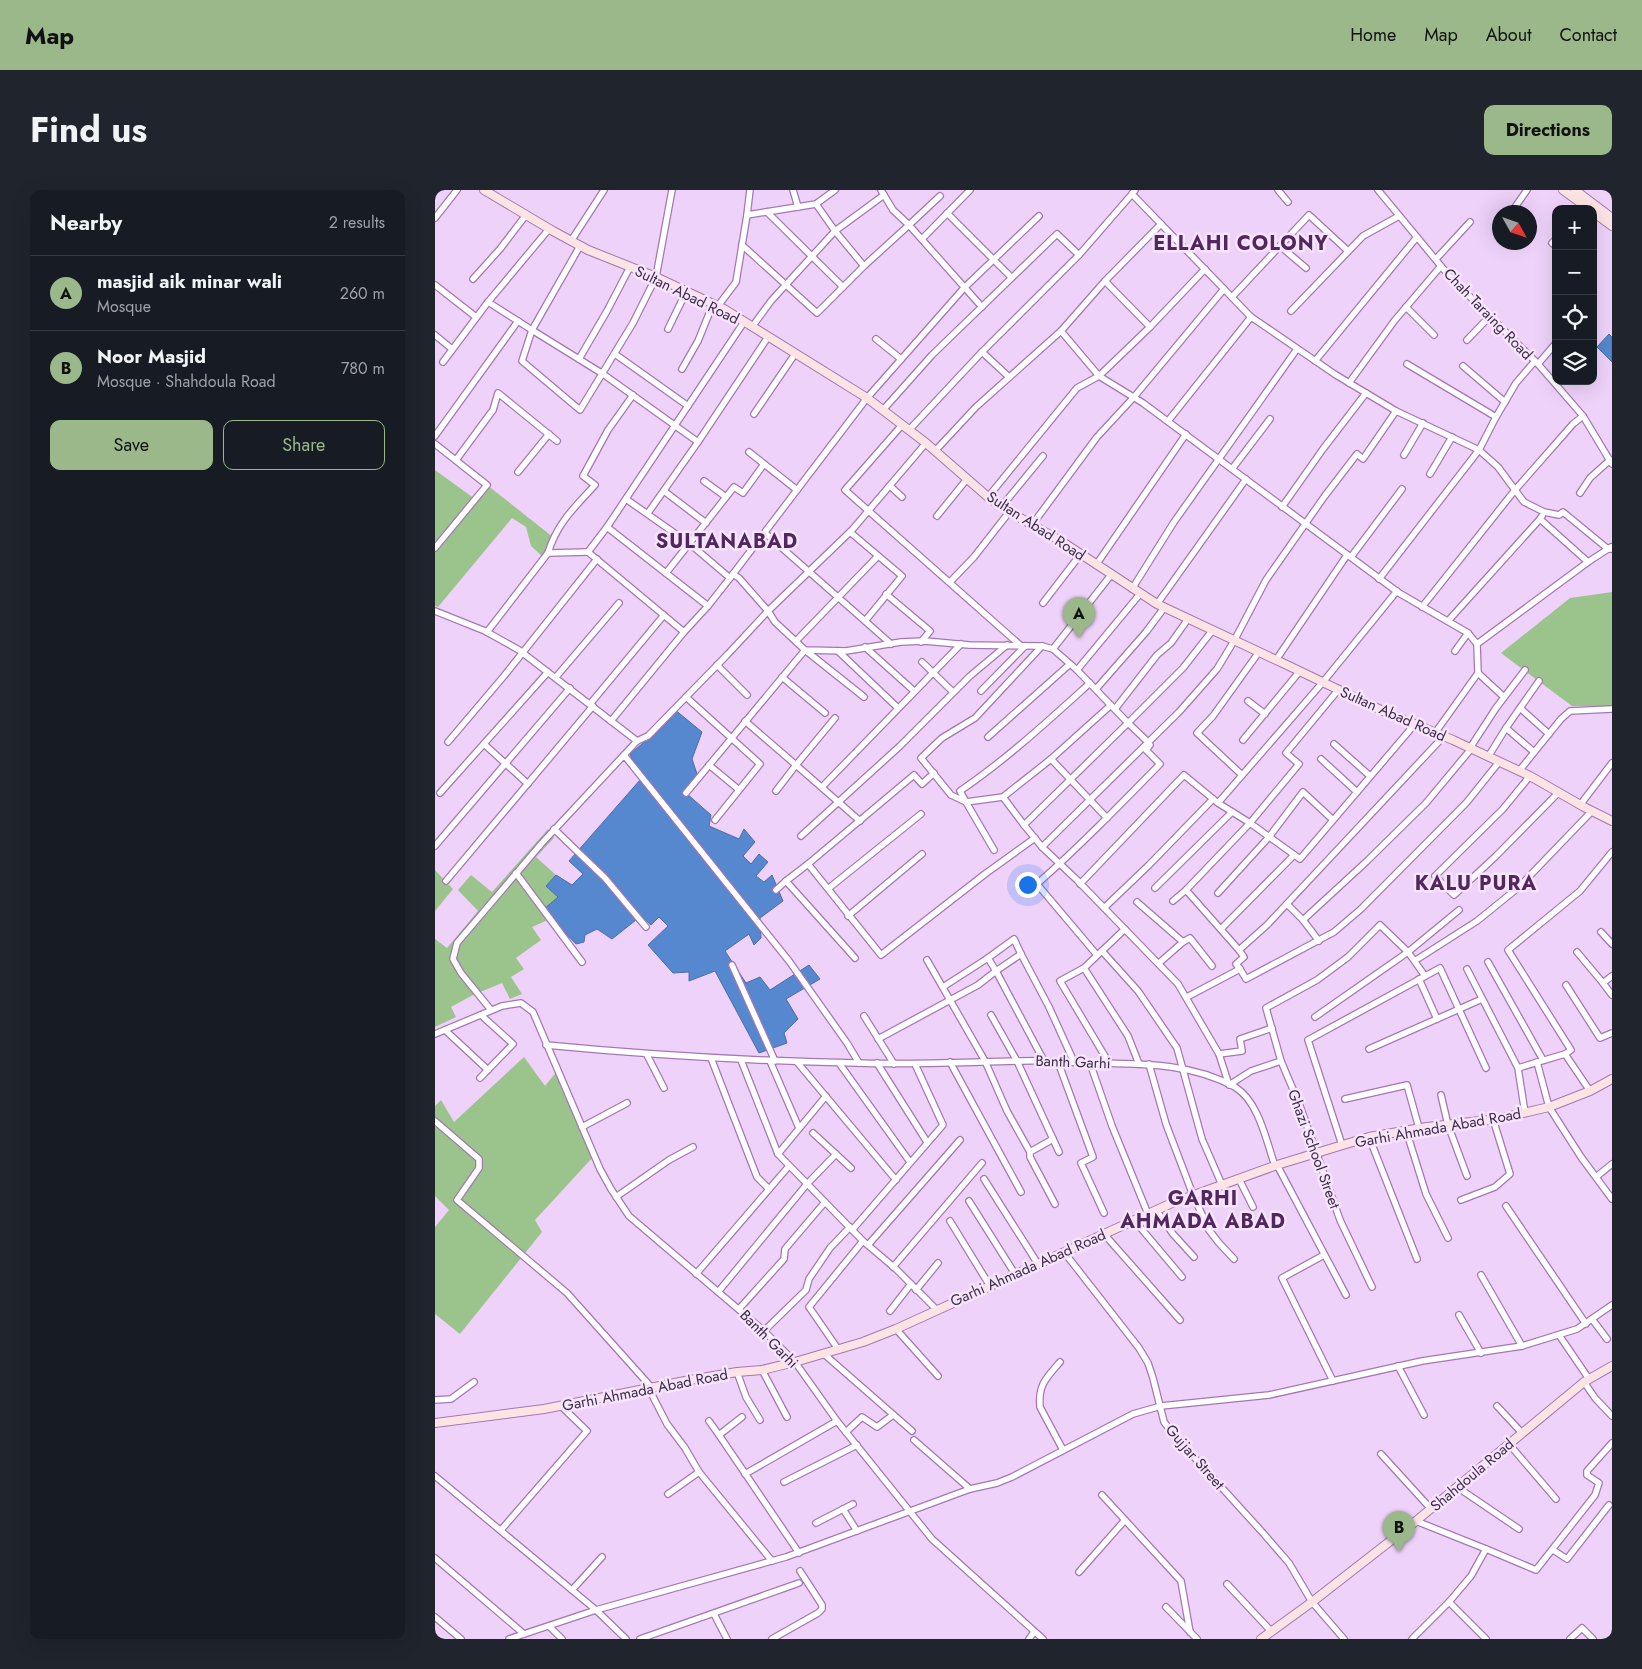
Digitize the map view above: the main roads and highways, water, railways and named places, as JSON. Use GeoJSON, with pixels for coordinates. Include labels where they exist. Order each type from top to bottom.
{"type":"FeatureCollection","features":[{"type":"Feature","properties":{"kind":"water"},"geometry":{"type":"Polygon","coordinates":[[[1609,334],[1612,337],[1612,362],[1597,347],[1609,334]]]}},
{"type":"Feature","properties":{"kind":"water"},"geometry":{"type":"Polygon","coordinates":[[[674,709],[702,732],[692,759],[697,774],[686,793],[711,815],[709,826],[739,839],[744,829],[755,842],[743,856],[751,864],[759,854],[768,862],[756,876],[764,882],[772,875],[783,901],[760,918],[761,938],[754,945],[749,934],[725,951],[746,983],[760,977],[770,990],[809,965],[820,979],[786,999],[798,1019],[784,1033],[787,1043],[759,1053],[715,971],[689,981],[689,972],[673,973],[648,945],[668,926],[659,917],[651,925],[641,916],[612,939],[597,929],[585,935],[584,942],[576,944],[543,910],[558,897],[546,886],[556,875],[572,885],[583,874],[569,861],[640,780],[630,754],[667,723],[674,709]]]}},
{"type":"Feature","properties":{"kind":"place","name":"masjid aik minar wali"},"geometry":{"type":"Point","coordinates":[1079,638]}},
{"type":"Feature","properties":{"kind":"place","name":"Noor Masjid"},"geometry":{"type":"Point","coordinates":[1399,1552]}},
{"type":"Feature","properties":{"kind":"district","name":"ELLAHI COLONY"},"geometry":{"type":"Point","coordinates":[1241,243]}},
{"type":"Feature","properties":{"kind":"district","name":"SULTANABAD"},"geometry":{"type":"Point","coordinates":[727,541]}},
{"type":"Feature","properties":{"kind":"district","name":"KALU PURA"},"geometry":{"type":"Point","coordinates":[1476,883]}},
{"type":"Feature","properties":{"kind":"district","name":"GARHI AHMADA ABAD"},"geometry":{"type":"Point","coordinates":[1203,1210]}}]}
